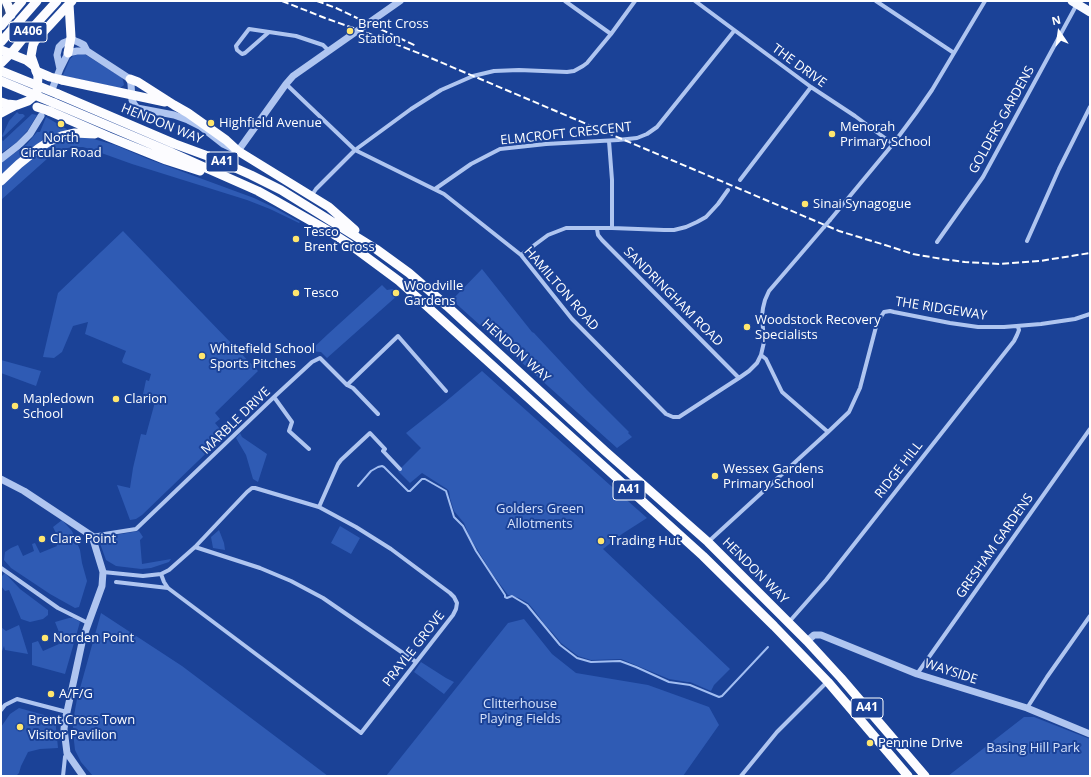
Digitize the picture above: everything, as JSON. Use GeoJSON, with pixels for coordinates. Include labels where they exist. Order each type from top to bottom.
{"type":"FeatureCollection","features":[{"type":"Feature","properties":{"kind":"highway"},"geometry":{"type":"LineString","coordinates":[[6,1],[10,15]]}},
{"type":"Feature","properties":{"kind":"highway","name":"A406"},"geometry":{"type":"LineString","coordinates":[[1,26],[22,1]]}},
{"type":"Feature","properties":{"kind":"highway","name":"A406"},"geometry":{"type":"LineString","coordinates":[[1,42],[37,1]]}},
{"type":"Feature","properties":{"kind":"highway","name":"A406"},"geometry":{"type":"LineString","coordinates":[[1,63],[57,1]]}},
{"type":"Feature","properties":{"kind":"highway"},"geometry":{"type":"LineString","coordinates":[[68,53],[71,40],[70,3]]}},
{"type":"Feature","properties":{"kind":"highway","name":"A406"},"geometry":{"type":"LineString","coordinates":[[35,69],[31,56],[35,41],[70,3]]}},
{"type":"Feature","properties":{"kind":"highway"},"geometry":{"type":"LineString","coordinates":[[1,50],[26,60],[35,69],[38,76],[37,92],[33,97],[28,101],[1,113]]}},
{"type":"Feature","properties":{"kind":"highway","name":"A41"},"geometry":{"type":"LineString","coordinates":[[35,69],[50,77],[160,101],[174,105],[188,112],[226,140],[238,151],[329,207],[376,248]]}},
{"type":"Feature","properties":{"kind":"highway","name":"HENDON WAY"},"geometry":{"type":"LineString","coordinates":[[1,71],[56,91],[175,144],[213,158],[281,190],[376,248],[409,273],[708,542],[807,641],[925,776]]}},
{"type":"Feature","properties":{"kind":"highway"},"geometry":{"type":"LineString","coordinates":[[130,79],[138,82],[174,105]]}},
{"type":"Feature","properties":{"kind":"highway","name":"HENDON WAY"},"geometry":{"type":"LineString","coordinates":[[1,81],[48,110],[170,152],[258,191],[327,230],[404,285],[703,556],[828,682],[908,776]]}},
{"type":"Feature","properties":{"kind":"highway"},"geometry":{"type":"LineString","coordinates":[[1,102],[7,104],[19,104]]}},
{"type":"Feature","properties":{"kind":"highway","name":"A41"},"geometry":{"type":"LineString","coordinates":[[19,104],[48,110],[166,160],[258,191]]}},
{"type":"Feature","properties":{"kind":"highway"},"geometry":{"type":"LineString","coordinates":[[1,181],[39,148],[62,136],[79,133],[109,137]]}},
{"type":"Feature","properties":{"kind":"main road"},"geometry":{"type":"LineString","coordinates":[[1074,2],[1090,12]]}},
{"type":"Feature","properties":{"kind":"street"},"geometry":{"type":"LineString","coordinates":[[60,70],[57,55],[59,47],[63,43],[71,40],[83,44],[87,51],[130,79],[132,100],[138,108],[174,115],[188,120],[200,126],[223,144],[238,151],[293,76],[400,1]]}},
{"type":"Feature","properties":{"kind":"street"},"geometry":{"type":"LineString","coordinates":[[565,1],[611,34]]}},
{"type":"Feature","properties":{"kind":"street"},"geometry":{"type":"LineString","coordinates":[[311,196],[316,189],[355,150],[410,108],[456,83],[483,73],[508,70],[574,71],[587,63],[611,34],[635,1]]}},
{"type":"Feature","properties":{"kind":"street","name":"THE DRIVE"},"geometry":{"type":"LineString","coordinates":[[695,1],[811,88],[855,116],[893,144]]}},
{"type":"Feature","properties":{"kind":"street"},"geometry":{"type":"LineString","coordinates":[[876,1],[954,53]]}},
{"type":"Feature","properties":{"kind":"street"},"geometry":{"type":"LineString","coordinates":[[739,378],[757,363],[761,355],[764,342],[762,316],[764,300],[769,291],[893,144],[932,90],[985,1]]}},
{"type":"Feature","properties":{"kind":"street","name":"GOLDERS GARDENS"},"geometry":{"type":"LineString","coordinates":[[937,242],[983,177],[1074,2]]}},
{"type":"Feature","properties":{"kind":"street"},"geometry":{"type":"LineString","coordinates":[[269,32],[245,53],[242,54],[237,50],[236,46],[249,29],[296,36],[323,45],[330,51]]}},
{"type":"Feature","properties":{"kind":"street","name":"ELMCROFT CRESCENT"},"geometry":{"type":"LineString","coordinates":[[435,189],[471,164],[500,149],[546,144],[637,138],[652,132],[734,31]]}},
{"type":"Feature","properties":{"kind":"street"},"geometry":{"type":"LineString","coordinates":[[56,91],[60,70],[68,53],[87,51]]}},
{"type":"Feature","properties":{"kind":"street","name":"HAMILTON ROAD"},"geometry":{"type":"LineString","coordinates":[[286,84],[355,150],[444,194],[521,255],[572,319],[666,414],[672,417],[679,417],[739,378]]}},
{"type":"Feature","properties":{"kind":"street"},"geometry":{"type":"LineString","coordinates":[[740,180],[811,88]]}},
{"type":"Feature","properties":{"kind":"street"},"geometry":{"type":"LineString","coordinates":[[1027,241],[1059,169],[1090,106]]}},
{"type":"Feature","properties":{"kind":"street"},"geometry":{"type":"LineString","coordinates":[[1,159],[30,134],[48,110]]}},
{"type":"Feature","properties":{"kind":"street"},"geometry":{"type":"LineString","coordinates":[[609,141],[612,180],[612,228]]}},
{"type":"Feature","properties":{"kind":"street"},"geometry":{"type":"LineString","coordinates":[[521,255],[548,235],[560,230],[572,228],[612,228],[674,230],[686,227],[706,217],[728,190]]}},
{"type":"Feature","properties":{"kind":"street","name":"SANDRINGHAM ROAD"},"geometry":{"type":"LineString","coordinates":[[597,229],[598,235],[602,240],[739,378]]}},
{"type":"Feature","properties":{"kind":"street","name":"THE RIDGEWAY"},"geometry":{"type":"LineString","coordinates":[[828,432],[848,412],[854,401],[860,388],[876,323],[884,312],[890,311],[978,327],[1041,324],[1075,319],[1090,314]]}},
{"type":"Feature","properties":{"kind":"street","name":"RIDGE HILL"},"geometry":{"type":"LineString","coordinates":[[789,622],[826,580],[1014,341],[1017,335],[1018,326]]}},
{"type":"Feature","properties":{"kind":"street"},"geometry":{"type":"LineString","coordinates":[[378,414],[353,388],[347,385],[398,336],[446,391]]}},
{"type":"Feature","properties":{"kind":"street"},"geometry":{"type":"LineString","coordinates":[[708,542],[828,432],[782,392],[766,359],[761,355]]}},
{"type":"Feature","properties":{"kind":"street","name":"MARBLE DRIVE"},"geometry":{"type":"LineString","coordinates":[[92,536],[136,529],[312,362],[320,358],[347,385]]}},
{"type":"Feature","properties":{"kind":"street"},"geometry":{"type":"LineString","coordinates":[[274,397],[292,422],[289,431],[309,450]]}},
{"type":"Feature","properties":{"kind":"street","name":"GRESHAM GARDENS"},"geometry":{"type":"LineString","coordinates":[[917,674],[1090,429]]}},
{"type":"Feature","properties":{"kind":"street"},"geometry":{"type":"LineString","coordinates":[[319,507],[338,464],[370,433],[385,449],[383,451],[400,469]]}},
{"type":"Feature","properties":{"kind":"street"},"geometry":{"type":"LineString","coordinates":[[1,479],[24,491],[92,536],[102,572],[102,586],[83,638],[66,712],[64,729],[67,753],[83,776]]}},
{"type":"Feature","properties":{"kind":"street","name":"PRAYLE GROVE"},"geometry":{"type":"LineString","coordinates":[[102,572],[143,576],[161,574],[169,570],[195,547],[247,492],[252,488],[259,488],[319,507],[356,527],[391,549],[454,597],[457,603],[456,609],[361,734],[168,588],[161,574]]}},
{"type":"Feature","properties":{"kind":"street"},"geometry":{"type":"LineString","coordinates":[[195,547],[260,568],[291,581],[323,598],[416,662]]}},
{"type":"Feature","properties":{"kind":"street"},"geometry":{"type":"LineString","coordinates":[[1,568],[58,608],[88,622]]}},
{"type":"Feature","properties":{"kind":"street"},"geometry":{"type":"LineString","coordinates":[[116,582],[168,588]]}},
{"type":"Feature","properties":{"kind":"street"},"geometry":{"type":"LineString","coordinates":[[1027,708],[1090,616]]}},
{"type":"Feature","properties":{"kind":"street","name":"WAYSIDE"},"geometry":{"type":"LineString","coordinates":[[807,641],[814,636],[821,635],[917,674],[1027,708],[1090,734]]}},
{"type":"Feature","properties":{"kind":"street"},"geometry":{"type":"LineString","coordinates":[[741,776],[777,732],[828,682]]}},
{"type":"Feature","properties":{"kind":"street"},"geometry":{"type":"LineString","coordinates":[[1,710],[5,705],[17,699],[66,712]]}},
{"type":"Feature","properties":{"kind":"street"},"geometry":{"type":"LineString","coordinates":[[63,776],[65,757],[67,753]]}},
{"type":"Feature","properties":{"kind":"green space"},"geometry":{"type":"Polygon","coordinates":[[[80,53],[86,55],[121,77],[124,85],[120,88],[64,76],[63,75],[70,59],[80,53]]]}},
{"type":"Feature","properties":{"kind":"green space"},"geometry":{"type":"Polygon","coordinates":[[[17,112],[25,116],[3,137],[2,136],[9,121],[17,112]]]}},
{"type":"Feature","properties":{"kind":"green space"},"geometry":{"type":"Polygon","coordinates":[[[32,114],[37,115],[28,130],[16,143],[1,153],[1,139],[3,141],[32,114]]]}},
{"type":"Feature","properties":{"kind":"green space"},"geometry":{"type":"Polygon","coordinates":[[[46,117],[70,131],[1,178],[1,163],[27,144],[37,132],[40,132],[46,117]]]}},
{"type":"Feature","properties":{"kind":"green space"},"geometry":{"type":"Polygon","coordinates":[[[73,136],[90,138],[115,145],[148,159],[254,198],[300,222],[299,223],[247,200],[83,147],[57,150],[1,200],[1,184],[43,148],[73,136]]]}},
{"type":"Feature","properties":{"kind":"green space"},"geometry":{"type":"Polygon","coordinates":[[[123,231],[258,371],[215,413],[220,419],[215,423],[225,435],[142,515],[136,519],[130,520],[117,485],[130,488],[141,434],[146,435],[155,402],[142,399],[146,380],[149,381],[151,374],[123,363],[122,361],[126,351],[85,334],[88,322],[73,326],[62,352],[54,358],[43,357],[58,293],[123,231]]]}},
{"type":"Feature","properties":{"kind":"green space"},"geometry":{"type":"Polygon","coordinates":[[[482,269],[532,332],[629,432],[628,433],[632,437],[617,448],[452,300],[482,269]]]}},
{"type":"Feature","properties":{"kind":"green space"},"geometry":{"type":"Polygon","coordinates":[[[382,285],[387,290],[393,289],[398,295],[327,358],[321,352],[310,351],[328,334],[382,285]]]}},
{"type":"Feature","properties":{"kind":"green space"},"geometry":{"type":"Polygon","coordinates":[[[1,360],[41,371],[36,386],[1,373],[1,360]]]}},
{"type":"Feature","properties":{"kind":"green space","name":"Golders Green Allotments"},"geometry":{"type":"Polygon","coordinates":[[[482,371],[647,518],[622,534],[603,549],[730,669],[714,685],[711,691],[690,682],[669,679],[621,659],[591,660],[578,656],[561,643],[528,603],[519,598],[508,595],[491,572],[470,538],[464,523],[454,511],[449,491],[422,473],[410,483],[398,471],[421,448],[406,433],[482,371]]]}},
{"type":"Feature","properties":{"kind":"green space"},"geometry":{"type":"Polygon","coordinates":[[[240,433],[242,437],[267,454],[258,482],[253,479],[246,455],[236,438],[240,433]]]}},
{"type":"Feature","properties":{"kind":"green space"},"geometry":{"type":"Polygon","coordinates":[[[62,520],[72,531],[80,550],[87,581],[79,607],[75,608],[50,594],[11,568],[4,560],[5,552],[18,545],[23,556],[34,551],[32,544],[35,543],[40,553],[57,546],[52,535],[56,533],[53,527],[62,520]]]}},
{"type":"Feature","properties":{"kind":"green space"},"geometry":{"type":"Polygon","coordinates":[[[340,526],[360,538],[351,554],[331,543],[340,526]]]}},
{"type":"Feature","properties":{"kind":"green space"},"geometry":{"type":"Polygon","coordinates":[[[219,530],[225,550],[213,548],[211,537],[219,530]]]}},
{"type":"Feature","properties":{"kind":"green space"},"geometry":{"type":"Polygon","coordinates":[[[139,531],[143,537],[140,540],[142,564],[171,559],[169,562],[151,568],[141,569],[116,566],[106,560],[98,538],[139,531]]]}},
{"type":"Feature","properties":{"kind":"green space"},"geometry":{"type":"Polygon","coordinates":[[[5,573],[20,589],[48,610],[48,615],[43,619],[30,622],[21,619],[9,590],[5,591],[1,586],[1,577],[5,573]]]}},
{"type":"Feature","properties":{"kind":"green space"},"geometry":{"type":"Polygon","coordinates":[[[101,613],[182,666],[328,776],[93,776],[81,762],[75,750],[73,721],[77,699],[101,613]]]}},
{"type":"Feature","properties":{"kind":"green space"},"geometry":{"type":"Polygon","coordinates":[[[74,618],[80,622],[65,674],[32,665],[32,643],[38,641],[43,651],[59,644],[55,634],[59,632],[55,622],[74,618]]]}},
{"type":"Feature","properties":{"kind":"green space","name":"Clitterhouse Playing Fields"},"geometry":{"type":"Polygon","coordinates":[[[524,619],[552,654],[576,673],[648,685],[709,707],[719,725],[683,776],[386,776],[508,623],[524,619]]]}},
{"type":"Feature","properties":{"kind":"green space"},"geometry":{"type":"Polygon","coordinates":[[[19,625],[28,654],[5,650],[4,646],[1,654],[1,627],[6,631],[19,625]]]}},
{"type":"Feature","properties":{"kind":"green space"},"geometry":{"type":"Polygon","coordinates":[[[421,662],[454,682],[444,694],[414,672],[421,662]]]}},
{"type":"Feature","properties":{"kind":"green space"},"geometry":{"type":"Polygon","coordinates":[[[19,708],[55,718],[58,748],[40,749],[28,752],[19,773],[16,776],[1,776],[1,727],[10,714],[19,708]]]}},
{"type":"Feature","properties":{"kind":"green space","name":"Basing Hill Park"},"geometry":{"type":"Polygon","coordinates":[[[1024,717],[1034,717],[1090,739],[1090,776],[948,776],[1024,717]]]}},
{"type":"Feature","properties":{"kind":"waterway"},"geometry":{"type":"LineString","coordinates":[[1,13],[10,1]]}},
{"type":"Feature","properties":{"kind":"waterway"},"geometry":{"type":"LineString","coordinates":[[358,486],[371,471],[382,466],[408,491],[410,491],[422,479],[425,479],[446,491],[454,517],[463,526],[476,551],[505,597],[507,598],[512,596],[527,605],[560,645],[577,658],[591,662],[620,661],[669,682],[690,685],[719,697],[722,696],[768,647]]}},
{"type":"Feature","properties":{"kind":"railway"},"geometry":{"type":"LineString","coordinates":[[282,1],[426,56],[839,231],[913,254],[965,262],[999,264],[1040,261],[1090,253]]}},
{"type":"Feature","properties":{"kind":"railway"},"geometry":{"type":"LineString","coordinates":[[317,1],[336,8],[416,46]]}},
{"type":"Feature","properties":{"kind":"place","name":"Brent Cross Station"},"geometry":{"type":"Point","coordinates":[350,31]}},
{"type":"Feature","properties":{"kind":"place","name":"Highfield Avenue"},"geometry":{"type":"Point","coordinates":[211,123]}},
{"type":"Feature","properties":{"kind":"place","name":"North Circular Road"},"geometry":{"type":"Point","coordinates":[61,124]}},
{"type":"Feature","properties":{"kind":"place","name":"Menorah Primary School"},"geometry":{"type":"Point","coordinates":[832,134]}},
{"type":"Feature","properties":{"kind":"place","name":"Sinai Synagogue"},"geometry":{"type":"Point","coordinates":[805,204]}},
{"type":"Feature","properties":{"kind":"place","name":"Tesco Brent Cross"},"geometry":{"type":"Point","coordinates":[296,239]}},
{"type":"Feature","properties":{"kind":"place","name":"Tesco"},"geometry":{"type":"Point","coordinates":[296,293]}},
{"type":"Feature","properties":{"kind":"place","name":"Woodville Gardens"},"geometry":{"type":"Point","coordinates":[396,293]}},
{"type":"Feature","properties":{"kind":"place","name":"Woodstock Recovery Specialists"},"geometry":{"type":"Point","coordinates":[747,327]}},
{"type":"Feature","properties":{"kind":"place","name":"Whitefield School Sports Pitches"},"geometry":{"type":"Point","coordinates":[202,356]}},
{"type":"Feature","properties":{"kind":"place","name":"Clarion"},"geometry":{"type":"Point","coordinates":[116,399]}},
{"type":"Feature","properties":{"kind":"place","name":"Mapledown School"},"geometry":{"type":"Point","coordinates":[15,406]}},
{"type":"Feature","properties":{"kind":"place","name":"Wessex Gardens Primary School"},"geometry":{"type":"Point","coordinates":[715,476]}},
{"type":"Feature","properties":{"kind":"place","name":"Clare Point"},"geometry":{"type":"Point","coordinates":[42,539]}},
{"type":"Feature","properties":{"kind":"place","name":"Trading Hut"},"geometry":{"type":"Point","coordinates":[601,541]}},
{"type":"Feature","properties":{"kind":"place","name":"Norden Point"},"geometry":{"type":"Point","coordinates":[45,638]}},
{"type":"Feature","properties":{"kind":"place","name":"A/F/G"},"geometry":{"type":"Point","coordinates":[51,694]}},
{"type":"Feature","properties":{"kind":"place","name":"Brent Cross Town Visitor Pavilion"},"geometry":{"type":"Point","coordinates":[20,727]}},
{"type":"Feature","properties":{"kind":"place","name":"Pennine Drive"},"geometry":{"type":"Point","coordinates":[870,743]}}]}
